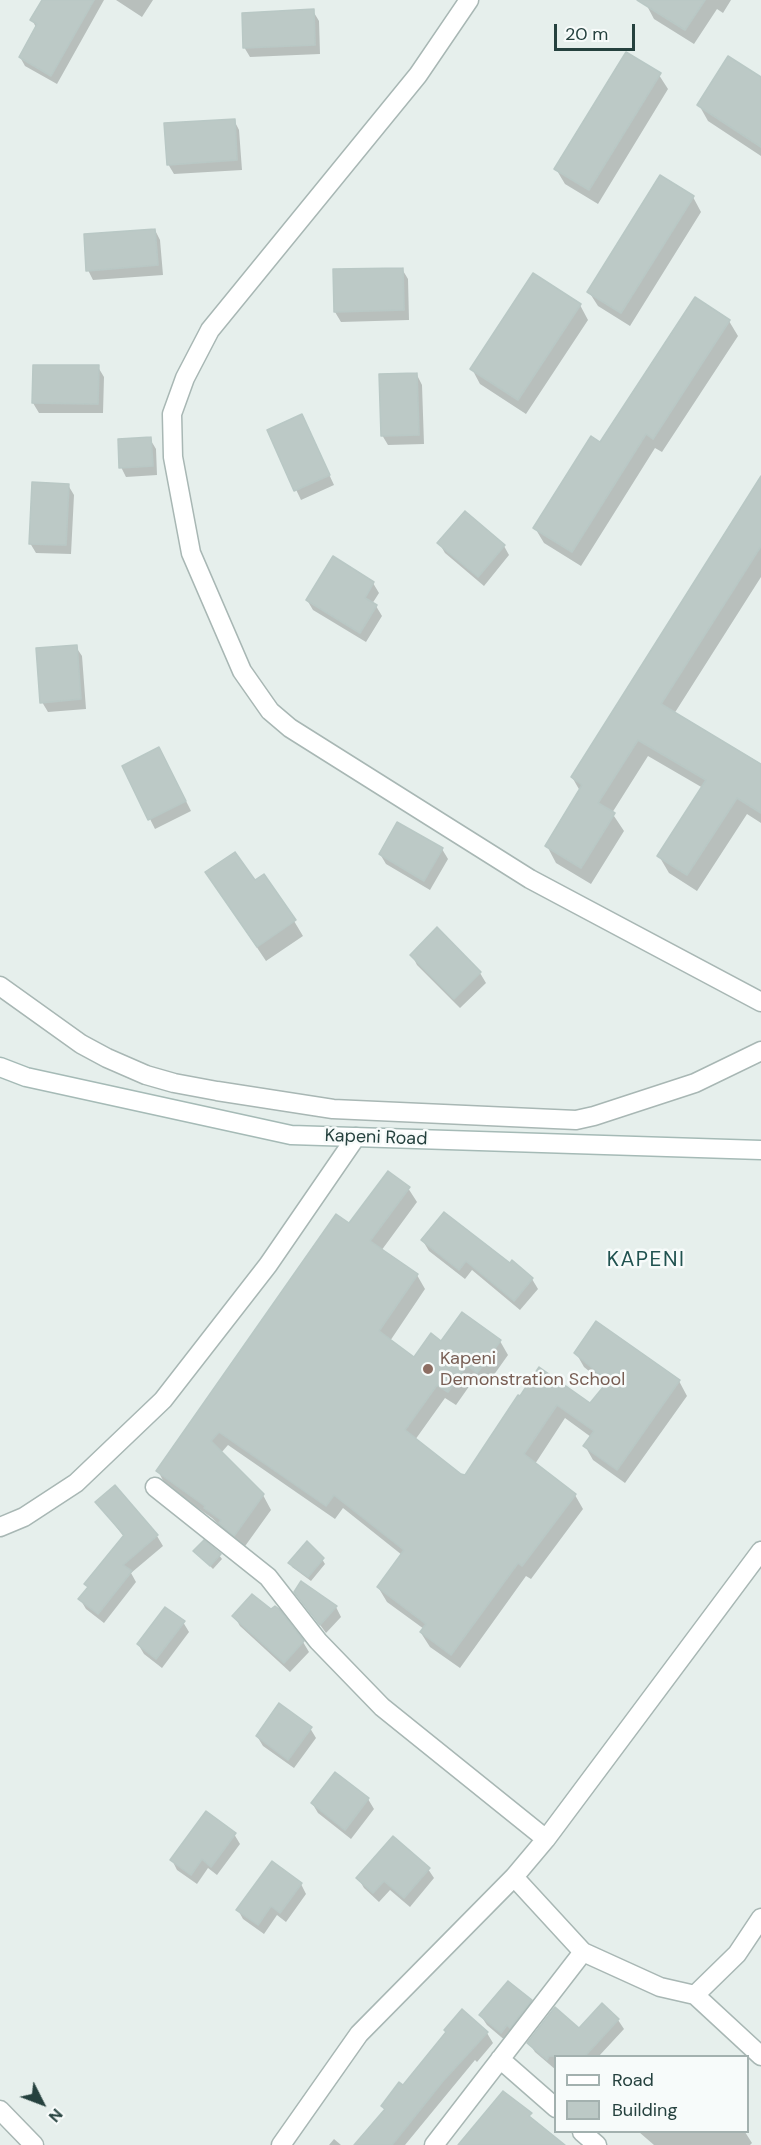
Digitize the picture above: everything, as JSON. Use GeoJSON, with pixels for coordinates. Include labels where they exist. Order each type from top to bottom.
{"type":"FeatureCollection","features":[{"type":"Feature","properties":{"kind":"street"},"geometry":{"type":"LineString","coordinates":[[469,0],[418,75],[210,330],[185,378],[172,414],[173,457],[191,553],[242,670],[270,711],[290,728],[530,879],[761,1002]]}},
{"type":"Feature","properties":{"kind":"street"},"geometry":{"type":"LineString","coordinates":[[0,986],[81,1044],[106,1058],[146,1075],[195,1087],[333,1109],[576,1120],[695,1083],[761,1052]]}},
{"type":"Feature","properties":{"kind":"street","name":"Kapeni Road"},"geometry":{"type":"LineString","coordinates":[[0,1067],[26,1077],[291,1136],[761,1150]]}},
{"type":"Feature","properties":{"kind":"street"},"geometry":{"type":"LineString","coordinates":[[0,1527],[24,1517],[76,1483],[164,1400],[268,1265],[356,1137]]}},
{"type":"Feature","properties":{"kind":"street"},"geometry":{"type":"LineString","coordinates":[[155,1487],[268,1577],[318,1641],[382,1707],[546,1839]]}},
{"type":"Feature","properties":{"kind":"street"},"geometry":{"type":"LineString","coordinates":[[281,2145],[359,2034],[514,1877],[546,1839],[761,1551]]}},
{"type":"Feature","properties":{"kind":"street"},"geometry":{"type":"LineString","coordinates":[[514,1877],[583,1952],[660,1987],[695,1995],[761,2056]]}},
{"type":"Feature","properties":{"kind":"street"},"geometry":{"type":"LineString","coordinates":[[695,1995],[737,1953],[761,1918]]}},
{"type":"Feature","properties":{"kind":"street"},"geometry":{"type":"LineString","coordinates":[[434,2145],[583,1952]]}},
{"type":"Feature","properties":{"kind":"street"},"geometry":{"type":"LineString","coordinates":[[500,2059],[554,2107]]}},
{"type":"Feature","properties":{"kind":"street"},"geometry":{"type":"LineString","coordinates":[[0,2110],[34,2145]]}},
{"type":"Feature","properties":{"kind":"street"},"geometry":{"type":"LineString","coordinates":[[583,2133],[597,2145]]}},
{"type":"Feature","properties":{"kind":"building"},"geometry":{"type":"Polygon","coordinates":[[[42,0],[94,0],[51,76],[19,57],[37,24],[30,20],[42,0]]]}},
{"type":"Feature","properties":{"kind":"building"},"geometry":{"type":"Polygon","coordinates":[[[637,0],[705,0],[685,30],[637,0]]]}},
{"type":"Feature","properties":{"kind":"building"},"geometry":{"type":"Polygon","coordinates":[[[314,9],[315,45],[243,48],[242,13],[314,9]]]}},
{"type":"Feature","properties":{"kind":"building"},"geometry":{"type":"Polygon","coordinates":[[[626,52],[661,73],[589,190],[554,169],[626,52]]]}},
{"type":"Feature","properties":{"kind":"building"},"geometry":{"type":"Polygon","coordinates":[[[728,56],[761,77],[761,147],[697,105],[728,56]]]}},
{"type":"Feature","properties":{"kind":"building"},"geometry":{"type":"Polygon","coordinates":[[[235,119],[237,160],[167,165],[164,123],[235,119]]]}},
{"type":"Feature","properties":{"kind":"building"},"geometry":{"type":"Polygon","coordinates":[[[660,175],[694,196],[621,313],[587,292],[660,175]]]}},
{"type":"Feature","properties":{"kind":"building"},"geometry":{"type":"Polygon","coordinates":[[[155,229],[158,265],[86,271],[84,234],[155,229]]]}},
{"type":"Feature","properties":{"kind":"building"},"geometry":{"type":"Polygon","coordinates":[[[403,268],[404,310],[334,312],[333,269],[403,268]]]}},
{"type":"Feature","properties":{"kind":"building"},"geometry":{"type":"Polygon","coordinates":[[[533,273],[581,304],[518,400],[470,369],[533,273]]]}},
{"type":"Feature","properties":{"kind":"building"},"geometry":{"type":"Polygon","coordinates":[[[695,297],[730,320],[653,439],[646,434],[572,552],[533,528],[591,436],[600,442],[695,297]]]}},
{"type":"Feature","properties":{"kind":"building"},"geometry":{"type":"Polygon","coordinates":[[[33,365],[99,365],[98,404],[32,403],[33,365]]]}},
{"type":"Feature","properties":{"kind":"building"},"geometry":{"type":"Polygon","coordinates":[[[417,373],[419,435],[381,436],[379,374],[417,373]]]}},
{"type":"Feature","properties":{"kind":"building"},"geometry":{"type":"Polygon","coordinates":[[[302,414],[330,475],[294,491],[267,430],[302,414]]]}},
{"type":"Feature","properties":{"kind":"building"},"geometry":{"type":"Polygon","coordinates":[[[151,437],[153,466],[119,468],[118,439],[151,437]]]}},
{"type":"Feature","properties":{"kind":"building"},"geometry":{"type":"Polygon","coordinates":[[[761,476],[761,546],[661,704],[761,764],[761,813],[737,798],[687,875],[657,856],[706,780],[638,740],[598,803],[615,813],[581,868],[545,846],[582,785],[571,777],[761,476]]]}},
{"type":"Feature","properties":{"kind":"building"},"geometry":{"type":"Polygon","coordinates":[[[32,482],[69,484],[66,545],[29,544],[32,482]]]}},
{"type":"Feature","properties":{"kind":"building"},"geometry":{"type":"Polygon","coordinates":[[[465,511],[505,545],[478,577],[437,543],[465,511]]]}},
{"type":"Feature","properties":{"kind":"building"},"geometry":{"type":"Polygon","coordinates":[[[333,556],[374,582],[365,598],[377,605],[360,633],[306,600],[333,556]]]}},
{"type":"Feature","properties":{"kind":"building"},"geometry":{"type":"Polygon","coordinates":[[[77,645],[81,699],[40,703],[36,648],[77,645]]]}},
{"type":"Feature","properties":{"kind":"building"},"geometry":{"type":"Polygon","coordinates":[[[159,747],[186,801],[148,820],[122,766],[159,747]]]}},
{"type":"Feature","properties":{"kind":"building"},"geometry":{"type":"Polygon","coordinates":[[[397,822],[443,848],[424,881],[379,854],[397,822]]]}},
{"type":"Feature","properties":{"kind":"building"},"geometry":{"type":"Polygon","coordinates":[[[235,852],[255,880],[264,874],[296,920],[257,947],[205,872],[235,852]]]}},
{"type":"Feature","properties":{"kind":"building"},"geometry":{"type":"Polygon","coordinates":[[[437,927],[481,972],[454,999],[410,955],[437,927]]]}},
{"type":"Feature","properties":{"kind":"building"},"geometry":{"type":"Polygon","coordinates":[[[388,1171],[410,1187],[370,1241],[418,1274],[379,1331],[414,1357],[431,1333],[441,1341],[462,1312],[501,1340],[477,1373],[467,1365],[448,1392],[437,1385],[405,1430],[461,1474],[465,1475],[539,1367],[590,1403],[608,1381],[574,1353],[596,1321],[680,1380],[617,1470],[583,1446],[594,1431],[557,1405],[524,1454],[576,1494],[522,1566],[518,1563],[451,1655],[420,1632],[426,1624],[377,1587],[404,1550],[334,1495],[326,1506],[219,1432],[211,1441],[264,1494],[234,1536],[219,1523],[221,1520],[204,1508],[205,1506],[156,1471],[336,1214],[349,1223],[388,1171]]]}},
{"type":"Feature","properties":{"kind":"building"},"geometry":{"type":"Polygon","coordinates":[[[444,1212],[510,1263],[512,1260],[533,1278],[514,1301],[466,1261],[459,1270],[421,1240],[444,1212]]]}},
{"type":"Feature","properties":{"kind":"building"},"geometry":{"type":"Polygon","coordinates":[[[115,1485],[158,1535],[123,1565],[132,1571],[98,1614],[78,1599],[88,1587],[84,1584],[124,1535],[95,1502],[115,1485]]]}},
{"type":"Feature","properties":{"kind":"building"},"geometry":{"type":"Polygon","coordinates":[[[204,1540],[221,1554],[210,1566],[193,1551],[204,1540]]]}},
{"type":"Feature","properties":{"kind":"building"},"geometry":{"type":"Polygon","coordinates":[[[307,1541],[324,1558],[308,1577],[288,1563],[307,1541]]]}},
{"type":"Feature","properties":{"kind":"building"},"geometry":{"type":"Polygon","coordinates":[[[301,1581],[337,1606],[320,1625],[294,1592],[301,1581]]]}},
{"type":"Feature","properties":{"kind":"building"},"geometry":{"type":"Polygon","coordinates":[[[252,1594],[271,1609],[275,1606],[279,1609],[304,1641],[284,1663],[232,1616],[252,1594]]]}},
{"type":"Feature","properties":{"kind":"building"},"geometry":{"type":"Polygon","coordinates":[[[165,1607],[185,1621],[156,1659],[137,1644],[165,1607]]]}},
{"type":"Feature","properties":{"kind":"building"},"geometry":{"type":"Polygon","coordinates":[[[279,1703],[312,1727],[288,1760],[256,1736],[279,1703]]]}},
{"type":"Feature","properties":{"kind":"building"},"geometry":{"type":"Polygon","coordinates":[[[335,1772],[369,1798],[345,1830],[311,1803],[335,1772]]]}},
{"type":"Feature","properties":{"kind":"building"},"geometry":{"type":"Polygon","coordinates":[[[206,1811],[236,1833],[211,1867],[202,1859],[191,1875],[170,1860],[206,1811]]]}},
{"type":"Feature","properties":{"kind":"building"},"geometry":{"type":"Polygon","coordinates":[[[393,1836],[430,1868],[404,1898],[384,1881],[373,1893],[356,1878],[393,1836]]]}},
{"type":"Feature","properties":{"kind":"building"},"geometry":{"type":"Polygon","coordinates":[[[272,1861],[302,1883],[280,1913],[271,1906],[258,1925],[236,1910],[272,1861]]]}},
{"type":"Feature","properties":{"kind":"building"},"geometry":{"type":"Polygon","coordinates":[[[508,1981],[532,2000],[510,2028],[507,2025],[501,2033],[479,2015],[508,1981]]]}},
{"type":"Feature","properties":{"kind":"building"},"geometry":{"type":"Polygon","coordinates":[[[602,2003],[619,2019],[586,2055],[554,2055],[549,2056],[547,2060],[527,2043],[555,2007],[579,2028],[602,2003]]]}},
{"type":"Feature","properties":{"kind":"building"},"geometry":{"type":"Polygon","coordinates":[[[462,2009],[488,2032],[443,2081],[392,2145],[354,2145],[385,2109],[381,2106],[399,2082],[403,2085],[462,2009]]]}},
{"type":"Feature","properties":{"kind":"building"},"geometry":{"type":"Polygon","coordinates":[[[503,2091],[532,2113],[529,2116],[565,2145],[458,2145],[503,2091]]]}},
{"type":"Feature","properties":{"kind":"place","name":"Kapeni Demonstration School"},"geometry":{"type":"Point","coordinates":[428,1369]}},
{"type":"Feature","properties":{"kind":"district","name":"KAPENI"},"geometry":{"type":"Point","coordinates":[646,1260]}}]}
